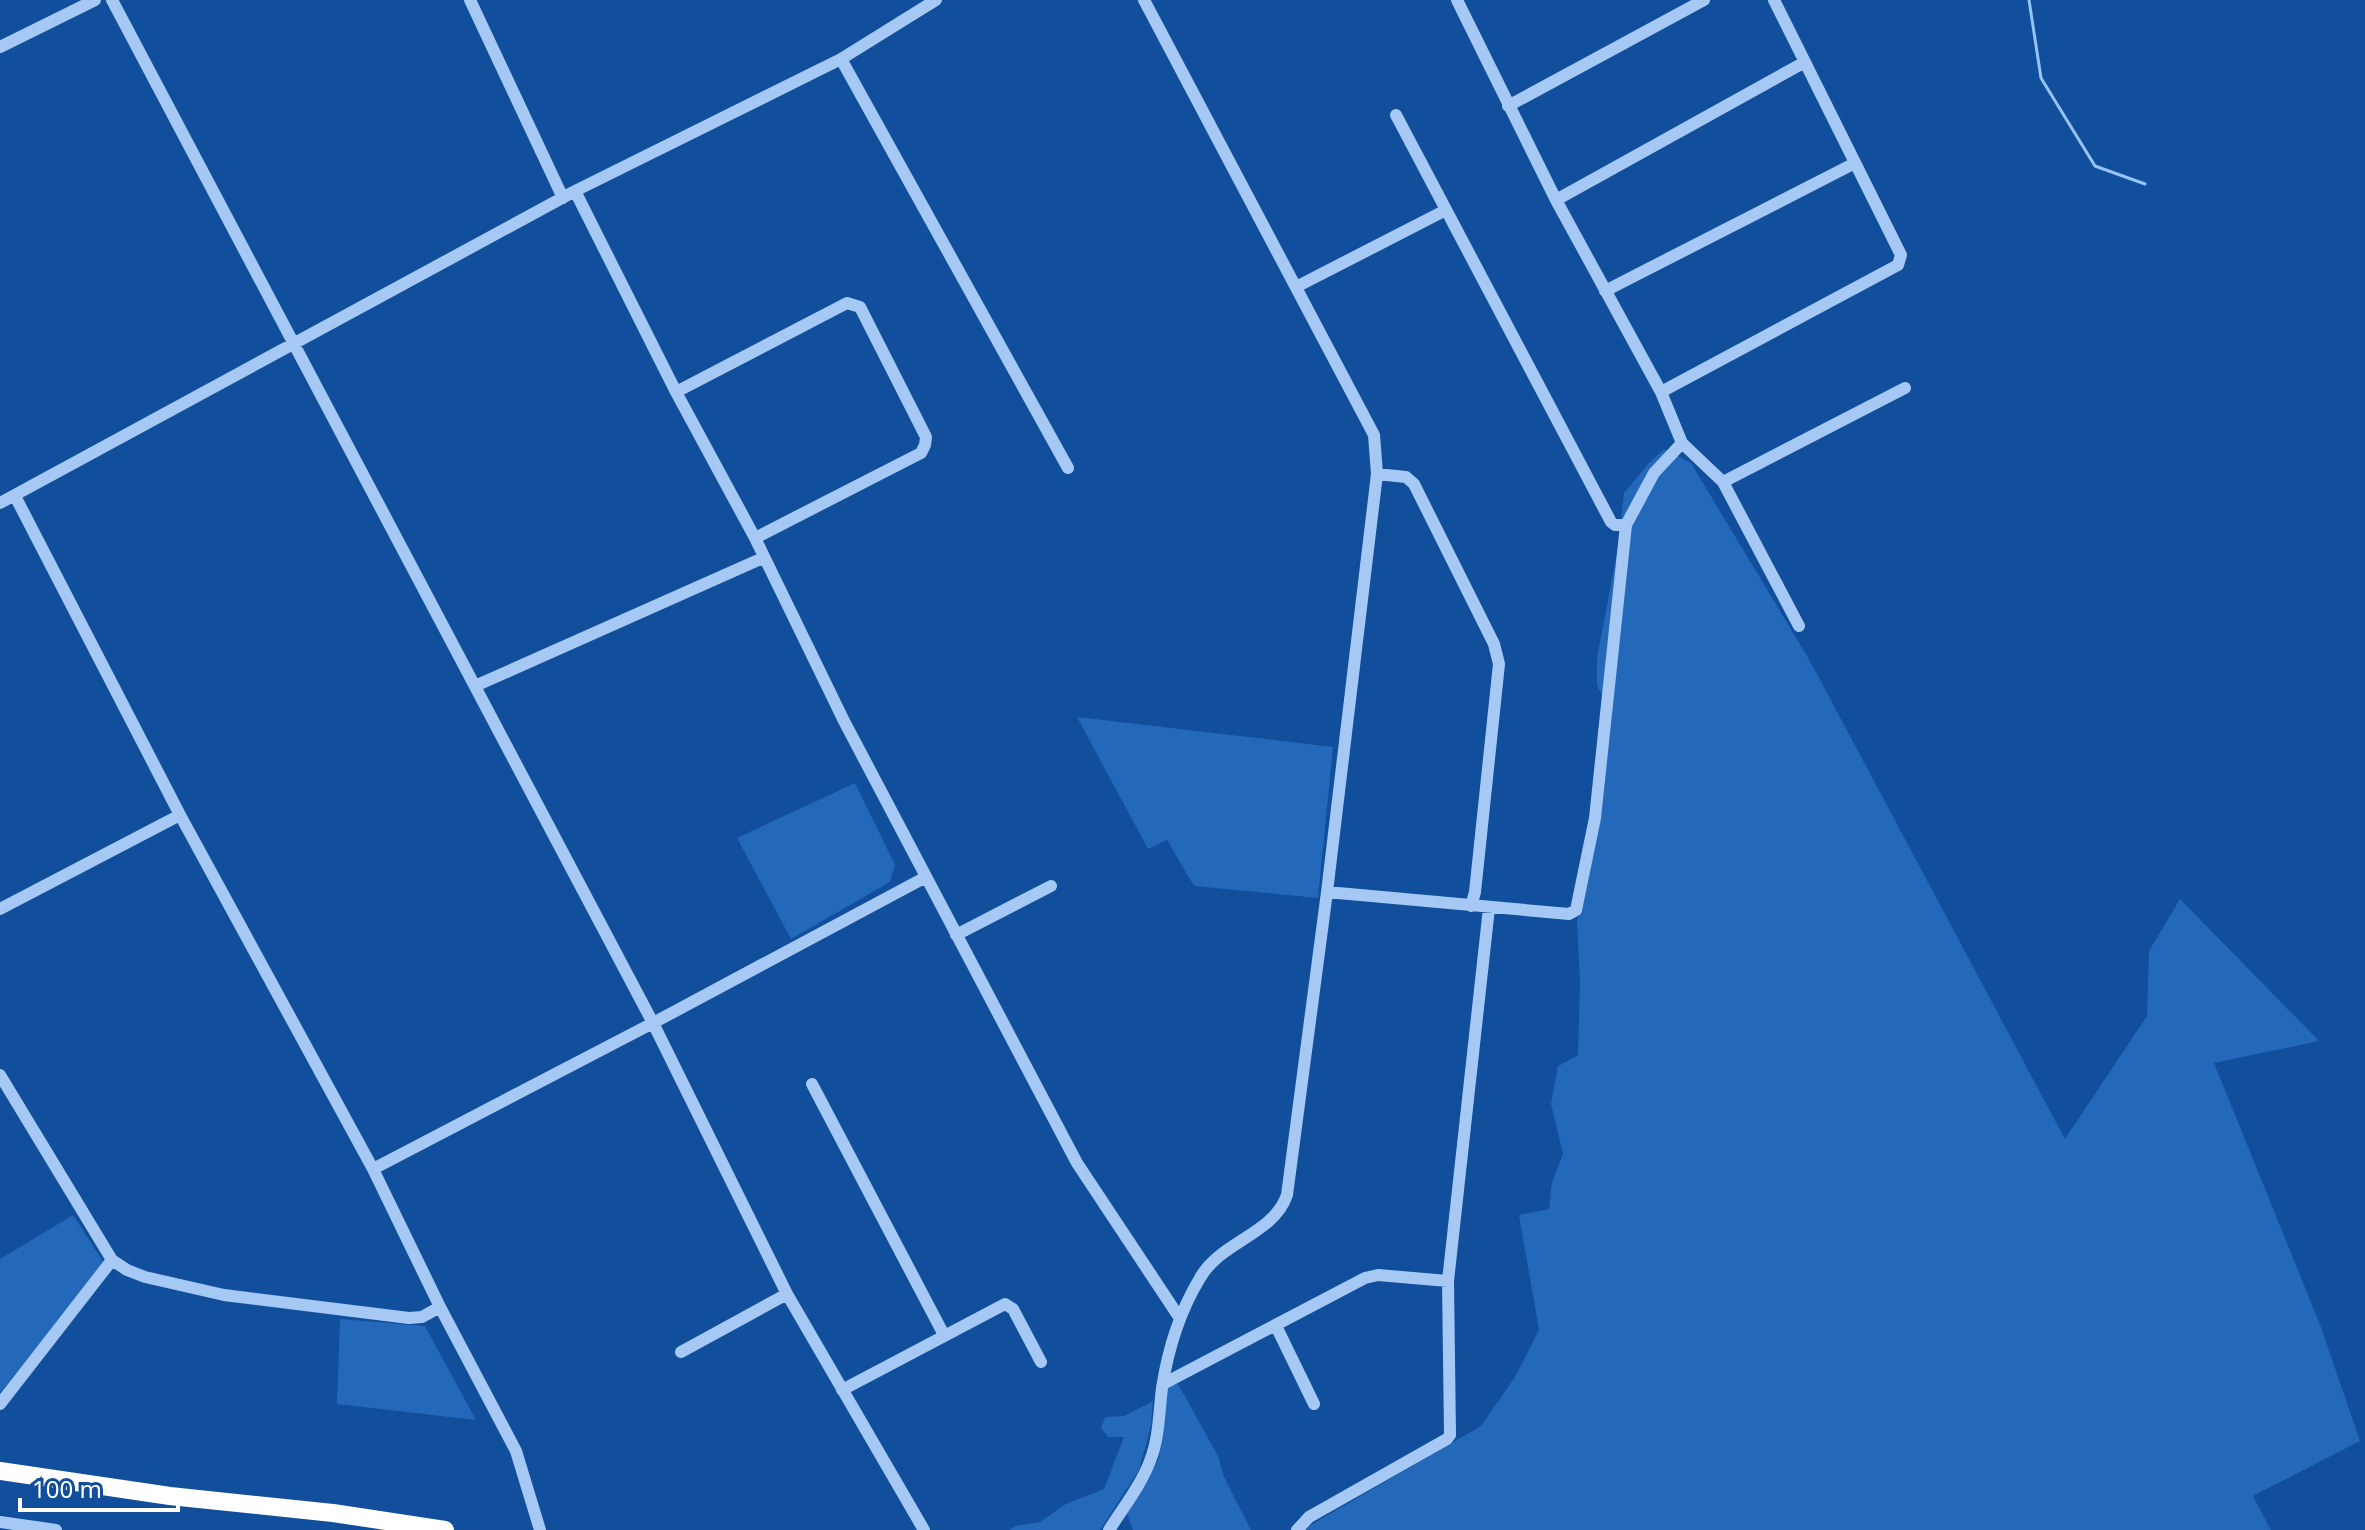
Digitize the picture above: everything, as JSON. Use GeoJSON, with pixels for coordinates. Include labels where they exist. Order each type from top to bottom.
{"type":"FeatureCollection","features":[{"type":"Feature","properties":{"kind":"highway"},"geometry":{"type":"LineString","coordinates":[[0,1471],[170,1496],[333,1513],[445,1530]]}},
{"type":"Feature","properties":{"kind":"street"},"geometry":{"type":"LineString","coordinates":[[0,47],[95,0]]}},
{"type":"Feature","properties":{"kind":"street"},"geometry":{"type":"LineString","coordinates":[[112,0],[653,1023],[787,1294],[924,1530]]}},
{"type":"Feature","properties":{"kind":"street"},"geometry":{"type":"LineString","coordinates":[[470,0],[563,198]]}},
{"type":"Feature","properties":{"kind":"street"},"geometry":{"type":"LineString","coordinates":[[0,503],[575,191],[841,59],[936,0]]}},
{"type":"Feature","properties":{"kind":"street"},"geometry":{"type":"LineString","coordinates":[[1109,1530],[1151,1460],[1163,1384],[1179,1317],[1208,1265],[1272,1221],[1287,1195],[1377,474],[1374,435],[1144,0]]}},
{"type":"Feature","properties":{"kind":"street"},"geometry":{"type":"LineString","coordinates":[[1508,106],[1704,0]]}},
{"type":"Feature","properties":{"kind":"street"},"geometry":{"type":"LineString","coordinates":[[1463,2],[1508,106],[1661,392],[1682,443],[1723,482],[1799,626]]}},
{"type":"Feature","properties":{"kind":"street"},"geometry":{"type":"LineString","coordinates":[[1661,392],[1898,265],[1901,255],[1805,62],[1779,2]]}},
{"type":"Feature","properties":{"kind":"street"},"geometry":{"type":"LineString","coordinates":[[841,59],[1068,468]]}},
{"type":"Feature","properties":{"kind":"street"},"geometry":{"type":"LineString","coordinates":[[1556,200],[1805,62]]}},
{"type":"Feature","properties":{"kind":"street"},"geometry":{"type":"LineString","coordinates":[[1396,115],[1611,522],[1626,525]]}},
{"type":"Feature","properties":{"kind":"street"},"geometry":{"type":"LineString","coordinates":[[1605,291],[1855,163]]}},
{"type":"Feature","properties":{"kind":"street"},"geometry":{"type":"LineString","coordinates":[[575,191],[676,392],[755,538],[844,721],[1077,1163],[1179,1317]]}},
{"type":"Feature","properties":{"kind":"street"},"geometry":{"type":"LineString","coordinates":[[1296,287],[1446,210]]}},
{"type":"Feature","properties":{"kind":"street"},"geometry":{"type":"LineString","coordinates":[[676,392],[847,303],[860,307],[926,437],[925,445],[921,453],[755,538]]}},
{"type":"Feature","properties":{"kind":"street"},"geometry":{"type":"LineString","coordinates":[[1723,482],[1905,388]]}},
{"type":"Feature","properties":{"kind":"street"},"geometry":{"type":"LineString","coordinates":[[1327,892],[1569,914],[1576,910],[1595,818],[1626,525],[1654,473],[1682,443]]}},
{"type":"Feature","properties":{"kind":"street"},"geometry":{"type":"LineString","coordinates":[[1377,474],[1406,477],[1414,484],[1494,644],[1499,664],[1471,906]]}},
{"type":"Feature","properties":{"kind":"street"},"geometry":{"type":"LineString","coordinates":[[15,496],[180,815],[373,1169],[440,1307],[516,1451],[540,1530]]}},
{"type":"Feature","properties":{"kind":"street"},"geometry":{"type":"LineString","coordinates":[[475,686],[763,558]]}},
{"type":"Feature","properties":{"kind":"street"},"geometry":{"type":"LineString","coordinates":[[0,909],[180,815]]}},
{"type":"Feature","properties":{"kind":"street"},"geometry":{"type":"LineString","coordinates":[[373,1169],[926,877]]}},
{"type":"Feature","properties":{"kind":"street"},"geometry":{"type":"LineString","coordinates":[[956,935],[1051,886]]}},
{"type":"Feature","properties":{"kind":"street"},"geometry":{"type":"LineString","coordinates":[[1297,1530],[1309,1517],[1447,1439],[1451,1429],[1448,1281],[1489,908]]}},
{"type":"Feature","properties":{"kind":"street"},"geometry":{"type":"LineString","coordinates":[[0,1075],[112,1260],[127,1270],[224,1295],[409,1318],[422,1317],[440,1307]]}},
{"type":"Feature","properties":{"kind":"street"},"geometry":{"type":"LineString","coordinates":[[812,1084],[944,1335]]}},
{"type":"Feature","properties":{"kind":"street"},"geometry":{"type":"LineString","coordinates":[[0,1404],[112,1260]]}},
{"type":"Feature","properties":{"kind":"street"},"geometry":{"type":"LineString","coordinates":[[1163,1384],[1372,1276],[1448,1281]]}},
{"type":"Feature","properties":{"kind":"street"},"geometry":{"type":"LineString","coordinates":[[681,1352],[787,1294]]}},
{"type":"Feature","properties":{"kind":"street"},"geometry":{"type":"LineString","coordinates":[[842,1390],[1005,1304],[1013,1309],[1041,1362]]}},
{"type":"Feature","properties":{"kind":"street"},"geometry":{"type":"LineString","coordinates":[[1276,1326],[1314,1404]]}},
{"type":"Feature","properties":{"kind":"street"},"geometry":{"type":"LineString","coordinates":[[0,1522],[56,1530]]}},
{"type":"Feature","properties":{"kind":"shaded area"},"geometry":{"type":"Polygon","coordinates":[[[1664,449],[1691,463],[1810,661],[2065,1139],[2147,1016],[2149,951],[2180,899],[2319,1041],[2214,1063],[2321,1327],[2360,1441],[2253,1496],[2271,1530],[1307,1530],[1309,1526],[1481,1426],[1515,1377],[1539,1330],[1519,1215],[1549,1209],[1552,1182],[1563,1154],[1551,1104],[1558,1066],[1578,1055],[1580,982],[1577,922],[1601,816],[1612,715],[1597,685],[1597,658],[1618,547],[1624,493],[1664,449]]]}},
{"type":"Feature","properties":{"kind":"shaded area"},"geometry":{"type":"Polygon","coordinates":[[[1077,717],[1333,747],[1318,898],[1194,886],[1167,840],[1148,849],[1077,717]]]}},
{"type":"Feature","properties":{"kind":"shaded area"},"geometry":{"type":"Polygon","coordinates":[[[855,783],[895,865],[890,882],[791,939],[737,838],[855,783]]]}},
{"type":"Feature","properties":{"kind":"shaded area"},"geometry":{"type":"Polygon","coordinates":[[[73,1215],[104,1263],[0,1393],[0,1259],[73,1215]]]}},
{"type":"Feature","properties":{"kind":"shaded area"},"geometry":{"type":"Polygon","coordinates":[[[340,1319],[425,1326],[476,1420],[337,1404],[340,1319]]]}},
{"type":"Feature","properties":{"kind":"shaded area"},"geometry":{"type":"Polygon","coordinates":[[[1177,1382],[1218,1456],[1224,1477],[1251,1530],[1133,1530],[1127,1514],[1159,1458],[1166,1388],[1177,1382]]]}},
{"type":"Feature","properties":{"kind":"shaded area"},"geometry":{"type":"Polygon","coordinates":[[[1153,1401],[1151,1425],[1139,1470],[1100,1530],[1009,1530],[1040,1522],[1066,1504],[1104,1489],[1124,1437],[1108,1437],[1101,1428],[1105,1417],[1124,1416],[1153,1401]]]}},
{"type":"Feature","properties":{"kind":"waterway"},"geometry":{"type":"LineString","coordinates":[[2029,0],[2041,78],[2095,166],[2145,184]]}}]}
